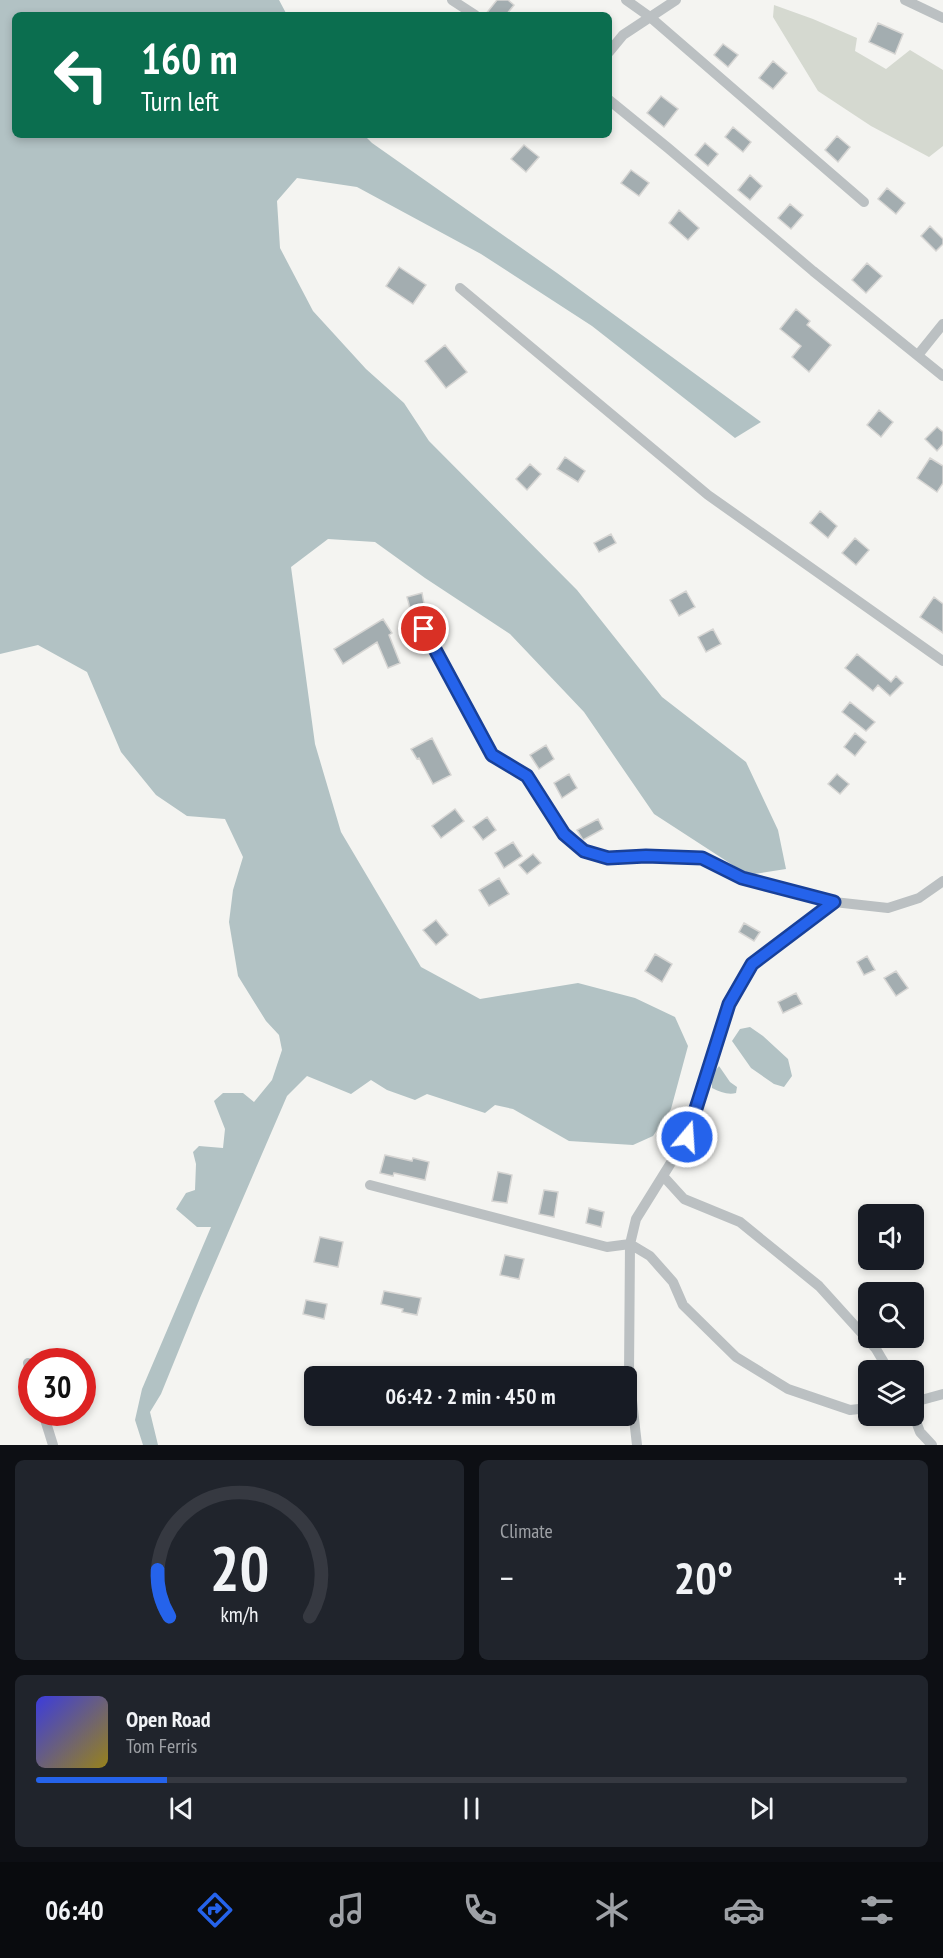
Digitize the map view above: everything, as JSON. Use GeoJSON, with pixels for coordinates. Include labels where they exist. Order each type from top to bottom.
{"type":"FeatureCollection","features":[{"type":"Feature","properties":{"kind":"street"},"geometry":{"type":"LineString","coordinates":[[452,0],[471,12]]}},
{"type":"Feature","properties":{"kind":"street"},"geometry":{"type":"LineString","coordinates":[[627,0],[650,17],[864,202]]}},
{"type":"Feature","properties":{"kind":"street"},"geometry":{"type":"LineString","coordinates":[[612,48],[623,35],[676,0]]}},
{"type":"Feature","properties":{"kind":"street"},"geometry":{"type":"LineString","coordinates":[[904,0],[943,18]]}},
{"type":"Feature","properties":{"kind":"street"},"geometry":{"type":"LineString","coordinates":[[612,102],[813,271],[943,376]]}},
{"type":"Feature","properties":{"kind":"street"},"geometry":{"type":"LineString","coordinates":[[460,288],[708,495],[943,661]]}},
{"type":"Feature","properties":{"kind":"street"},"geometry":{"type":"LineString","coordinates":[[918,355],[943,324]]}},
{"type":"Feature","properties":{"kind":"street"},"geometry":{"type":"LineString","coordinates":[[424,629],[492,755],[527,776],[564,834],[584,851],[608,858],[646,856],[702,858],[742,878],[834,902],[888,908],[919,898],[943,881]]}},
{"type":"Feature","properties":{"kind":"street"},"geometry":{"type":"LineString","coordinates":[[637,1445],[629,1374],[630,1244],[636,1218],[664,1177],[687,1137],[729,1004],[752,964],[834,902]]}},
{"type":"Feature","properties":{"kind":"street"},"geometry":{"type":"LineString","coordinates":[[664,1177],[684,1199],[740,1222],[819,1286],[876,1349],[882,1360]]}},
{"type":"Feature","properties":{"kind":"street"},"geometry":{"type":"LineString","coordinates":[[370,1185],[607,1247],[630,1244],[650,1256],[673,1282],[683,1305],[736,1357],[788,1389],[850,1410],[858,1409]]}},
{"type":"Feature","properties":{"kind":"street"},"geometry":{"type":"LineString","coordinates":[[924,1399],[943,1394]]}},
{"type":"Feature","properties":{"kind":"street"},"geometry":{"type":"LineString","coordinates":[[47,1426],[53,1445]]}},
{"type":"Feature","properties":{"kind":"street"},"geometry":{"type":"LineString","coordinates":[[918,1426],[920,1432],[932,1445]]}},
{"type":"Feature","properties":{"kind":"shaded area"},"geometry":{"type":"Polygon","coordinates":[[[0,0],[279,0],[285,12],[12,12],[12,138],[367,138],[761,422],[735,438],[592,326],[481,254],[357,187],[297,178],[277,201],[280,248],[313,311],[366,369],[404,403],[429,441],[577,590],[662,697],[746,762],[778,830],[786,869],[748,875],[654,814],[584,712],[510,634],[375,542],[328,539],[291,567],[315,744],[341,832],[421,967],[480,999],[578,983],[635,998],[675,1017],[688,1046],[671,1109],[653,1136],[633,1145],[569,1141],[513,1109],[495,1105],[485,1113],[427,1094],[415,1100],[387,1090],[371,1080],[351,1094],[307,1076],[287,1096],[161,1394],[150,1412],[158,1445],[143,1445],[135,1420],[142,1389],[211,1227],[197,1227],[176,1209],[186,1193],[195,1190],[196,1164],[193,1152],[199,1146],[223,1148],[225,1129],[214,1101],[223,1093],[243,1093],[254,1102],[272,1080],[282,1050],[279,1035],[266,1021],[238,976],[229,922],[233,890],[243,857],[225,819],[187,816],[156,795],[121,752],[87,672],[38,645],[0,654],[0,0]]]}},
{"type":"Feature","properties":{"kind":"shaded area"},"geometry":{"type":"Polygon","coordinates":[[[774,5],[857,38],[855,51],[886,69],[910,50],[943,70],[943,146],[929,157],[871,126],[818,91],[773,17],[774,5]]]}},
{"type":"Feature","properties":{"kind":"shaded area"},"geometry":{"type":"Polygon","coordinates":[[[750,1027],[788,1059],[792,1076],[784,1087],[774,1084],[751,1068],[732,1041],[740,1029],[750,1027]]]}},
{"type":"Feature","properties":{"kind":"shaded area"},"geometry":{"type":"Polygon","coordinates":[[[719,1066],[730,1082],[737,1087],[736,1093],[724,1093],[712,1088],[712,1075],[719,1066]]]}},
{"type":"Feature","properties":{"kind":"building"},"geometry":{"type":"Polygon","coordinates":[[[497,0],[508,0],[514,5],[508,12],[487,12],[497,0]]]}},
{"type":"Feature","properties":{"kind":"building"},"geometry":{"type":"Polygon","coordinates":[[[878,23],[903,34],[895,54],[869,42],[878,23]]]}},
{"type":"Feature","properties":{"kind":"building"},"geometry":{"type":"Polygon","coordinates":[[[723,44],[738,55],[728,67],[714,55],[723,44]]]}},
{"type":"Feature","properties":{"kind":"building"},"geometry":{"type":"Polygon","coordinates":[[[773,61],[787,73],[773,89],[759,78],[773,61]]]}},
{"type":"Feature","properties":{"kind":"building"},"geometry":{"type":"Polygon","coordinates":[[[661,96],[678,109],[664,127],[647,113],[661,96]]]}},
{"type":"Feature","properties":{"kind":"building"},"geometry":{"type":"Polygon","coordinates":[[[733,127],[751,142],[743,152],[725,137],[733,127]]]}},
{"type":"Feature","properties":{"kind":"building"},"geometry":{"type":"Polygon","coordinates":[[[837,136],[850,147],[838,162],[825,150],[837,136]]]}},
{"type":"Feature","properties":{"kind":"building"},"geometry":{"type":"Polygon","coordinates":[[[705,143],[718,154],[708,166],[695,155],[705,143]]]}},
{"type":"Feature","properties":{"kind":"building"},"geometry":{"type":"Polygon","coordinates":[[[524,145],[539,157],[526,172],[511,159],[524,145]]]}},
{"type":"Feature","properties":{"kind":"building"},"geometry":{"type":"Polygon","coordinates":[[[631,170],[649,183],[639,196],[621,183],[631,170]]]}},
{"type":"Feature","properties":{"kind":"building"},"geometry":{"type":"Polygon","coordinates":[[[750,175],[762,186],[750,200],[738,190],[750,175]]]}},
{"type":"Feature","properties":{"kind":"building"},"geometry":{"type":"Polygon","coordinates":[[[887,188],[905,203],[896,214],[878,199],[887,188]]]}},
{"type":"Feature","properties":{"kind":"building"},"geometry":{"type":"Polygon","coordinates":[[[790,204],[803,215],[791,229],[778,218],[790,204]]]}},
{"type":"Feature","properties":{"kind":"building"},"geometry":{"type":"Polygon","coordinates":[[[679,210],[699,228],[688,240],[669,223],[679,210]]]}},
{"type":"Feature","properties":{"kind":"building"},"geometry":{"type":"Polygon","coordinates":[[[930,226],[943,239],[943,244],[936,251],[921,236],[930,226]]]}},
{"type":"Feature","properties":{"kind":"building"},"geometry":{"type":"Polygon","coordinates":[[[867,263],[882,276],[866,293],[852,280],[867,263]]]}},
{"type":"Feature","properties":{"kind":"building"},"geometry":{"type":"Polygon","coordinates":[[[399,267],[426,285],[413,304],[386,286],[399,267]]]}},
{"type":"Feature","properties":{"kind":"building"},"geometry":{"type":"Polygon","coordinates":[[[796,309],[810,321],[807,325],[831,345],[809,372],[792,357],[801,346],[780,329],[796,309]]]}},
{"type":"Feature","properties":{"kind":"building"},"geometry":{"type":"Polygon","coordinates":[[[445,345],[467,372],[446,388],[425,361],[445,345]]]}},
{"type":"Feature","properties":{"kind":"building"},"geometry":{"type":"Polygon","coordinates":[[[879,410],[893,422],[881,437],[867,425],[879,410]]]}},
{"type":"Feature","properties":{"kind":"building"},"geometry":{"type":"Polygon","coordinates":[[[937,427],[943,432],[943,444],[937,451],[925,439],[937,427]]]}},
{"type":"Feature","properties":{"kind":"building"},"geometry":{"type":"Polygon","coordinates":[[[565,457],[585,471],[578,482],[557,469],[565,457]]]}},
{"type":"Feature","properties":{"kind":"building"},"geometry":{"type":"Polygon","coordinates":[[[930,458],[943,466],[943,483],[937,492],[917,478],[930,458]]]}},
{"type":"Feature","properties":{"kind":"building"},"geometry":{"type":"Polygon","coordinates":[[[530,464],[541,474],[527,490],[516,479],[530,464]]]}},
{"type":"Feature","properties":{"kind":"building"},"geometry":{"type":"Polygon","coordinates":[[[820,511],[837,526],[828,538],[810,523],[820,511]]]}},
{"type":"Feature","properties":{"kind":"building"},"geometry":{"type":"Polygon","coordinates":[[[611,534],[616,543],[599,552],[594,543],[611,534]]]}},
{"type":"Feature","properties":{"kind":"building"},"geometry":{"type":"Polygon","coordinates":[[[855,538],[869,550],[856,565],[842,553],[855,538]]]}},
{"type":"Feature","properties":{"kind":"building"},"geometry":{"type":"Polygon","coordinates":[[[686,591],[695,607],[679,616],[670,600],[686,591]]]}},
{"type":"Feature","properties":{"kind":"building"},"geometry":{"type":"Polygon","coordinates":[[[422,593],[425,609],[411,612],[407,597],[422,593]]]}},
{"type":"Feature","properties":{"kind":"building"},"geometry":{"type":"Polygon","coordinates":[[[934,597],[943,604],[943,633],[920,617],[934,597]]]}},
{"type":"Feature","properties":{"kind":"building"},"geometry":{"type":"Polygon","coordinates":[[[383,619],[392,633],[389,635],[400,663],[388,668],[377,642],[343,664],[334,649],[383,619]]]}},
{"type":"Feature","properties":{"kind":"building"},"geometry":{"type":"Polygon","coordinates":[[[713,629],[721,644],[706,652],[698,637],[713,629]]]}},
{"type":"Feature","properties":{"kind":"building"},"geometry":{"type":"Polygon","coordinates":[[[857,654],[891,682],[896,676],[903,683],[890,696],[878,685],[873,691],[845,668],[857,654]]]}},
{"type":"Feature","properties":{"kind":"building"},"geometry":{"type":"Polygon","coordinates":[[[850,702],[875,722],[866,731],[842,712],[850,702]]]}},
{"type":"Feature","properties":{"kind":"building"},"geometry":{"type":"Polygon","coordinates":[[[855,733],[866,742],[855,756],[844,747],[855,733]]]}},
{"type":"Feature","properties":{"kind":"building"},"geometry":{"type":"Polygon","coordinates":[[[432,738],[451,775],[433,784],[419,758],[417,759],[411,749],[432,738]]]}},
{"type":"Feature","properties":{"kind":"building"},"geometry":{"type":"Polygon","coordinates":[[[546,745],[554,759],[539,769],[530,755],[546,745]]]}},
{"type":"Feature","properties":{"kind":"building"},"geometry":{"type":"Polygon","coordinates":[[[569,774],[577,788],[562,798],[554,783],[569,774]]]}},
{"type":"Feature","properties":{"kind":"building"},"geometry":{"type":"Polygon","coordinates":[[[837,774],[849,784],[840,794],[828,784],[837,774]]]}},
{"type":"Feature","properties":{"kind":"building"},"geometry":{"type":"Polygon","coordinates":[[[455,809],[464,821],[441,838],[432,826],[455,809]]]}},
{"type":"Feature","properties":{"kind":"building"},"geometry":{"type":"Polygon","coordinates":[[[487,817],[496,830],[483,840],[473,827],[487,817]]]}},
{"type":"Feature","properties":{"kind":"building"},"geometry":{"type":"Polygon","coordinates":[[[598,819],[603,829],[583,840],[577,830],[598,819]]]}},
{"type":"Feature","properties":{"kind":"building"},"geometry":{"type":"Polygon","coordinates":[[[513,842],[522,856],[504,868],[495,853],[513,842]]]}},
{"type":"Feature","properties":{"kind":"building"},"geometry":{"type":"Polygon","coordinates":[[[533,854],[541,863],[527,874],[519,865],[533,854]]]}},
{"type":"Feature","properties":{"kind":"building"},"geometry":{"type":"Polygon","coordinates":[[[499,878],[509,894],[489,906],[479,890],[499,878]]]}},
{"type":"Feature","properties":{"kind":"building"},"geometry":{"type":"Polygon","coordinates":[[[436,920],[448,935],[436,945],[423,930],[436,920]]]}},
{"type":"Feature","properties":{"kind":"building"},"geometry":{"type":"Polygon","coordinates":[[[744,923],[760,932],[754,941],[739,932],[744,923]]]}},
{"type":"Feature","properties":{"kind":"building"},"geometry":{"type":"Polygon","coordinates":[[[655,954],[672,964],[662,982],[645,971],[655,954]]]}},
{"type":"Feature","properties":{"kind":"building"},"geometry":{"type":"Polygon","coordinates":[[[867,956],[875,970],[864,975],[857,962],[867,956]]]}},
{"type":"Feature","properties":{"kind":"building"},"geometry":{"type":"Polygon","coordinates":[[[896,971],[908,988],[896,996],[884,978],[896,971]]]}},
{"type":"Feature","properties":{"kind":"building"},"geometry":{"type":"Polygon","coordinates":[[[796,993],[802,1004],[783,1013],[778,1002],[796,993]]]}},
{"type":"Feature","properties":{"kind":"building"},"geometry":{"type":"Polygon","coordinates":[[[385,1155],[429,1162],[425,1180],[394,1173],[393,1176],[380,1173],[385,1155]]]}},
{"type":"Feature","properties":{"kind":"building"},"geometry":{"type":"Polygon","coordinates":[[[498,1172],[512,1175],[507,1203],[492,1201],[498,1172]]]}},
{"type":"Feature","properties":{"kind":"building"},"geometry":{"type":"Polygon","coordinates":[[[544,1190],[558,1192],[554,1217],[539,1214],[544,1190]]]}},
{"type":"Feature","properties":{"kind":"building"},"geometry":{"type":"Polygon","coordinates":[[[589,1208],[604,1212],[601,1227],[586,1223],[589,1208]]]}},
{"type":"Feature","properties":{"kind":"building"},"geometry":{"type":"Polygon","coordinates":[[[320,1237],[343,1242],[338,1267],[314,1262],[320,1237]]]}},
{"type":"Feature","properties":{"kind":"building"},"geometry":{"type":"Polygon","coordinates":[[[505,1255],[524,1259],[519,1279],[500,1275],[505,1255]]]}},
{"type":"Feature","properties":{"kind":"building"},"geometry":{"type":"Polygon","coordinates":[[[384,1291],[421,1298],[417,1315],[381,1304],[384,1291]]]}},
{"type":"Feature","properties":{"kind":"building"},"geometry":{"type":"Polygon","coordinates":[[[306,1300],[327,1304],[324,1319],[303,1314],[306,1300]]]}},
{"type":"Feature","properties":{"kind":"route"},"geometry":{"type":"LineString","coordinates":[[424,629],[492,755],[527,776],[564,834],[584,851],[608,858],[646,856],[702,858],[742,878],[834,902],[752,964],[729,1004],[687,1137]]}}]}
